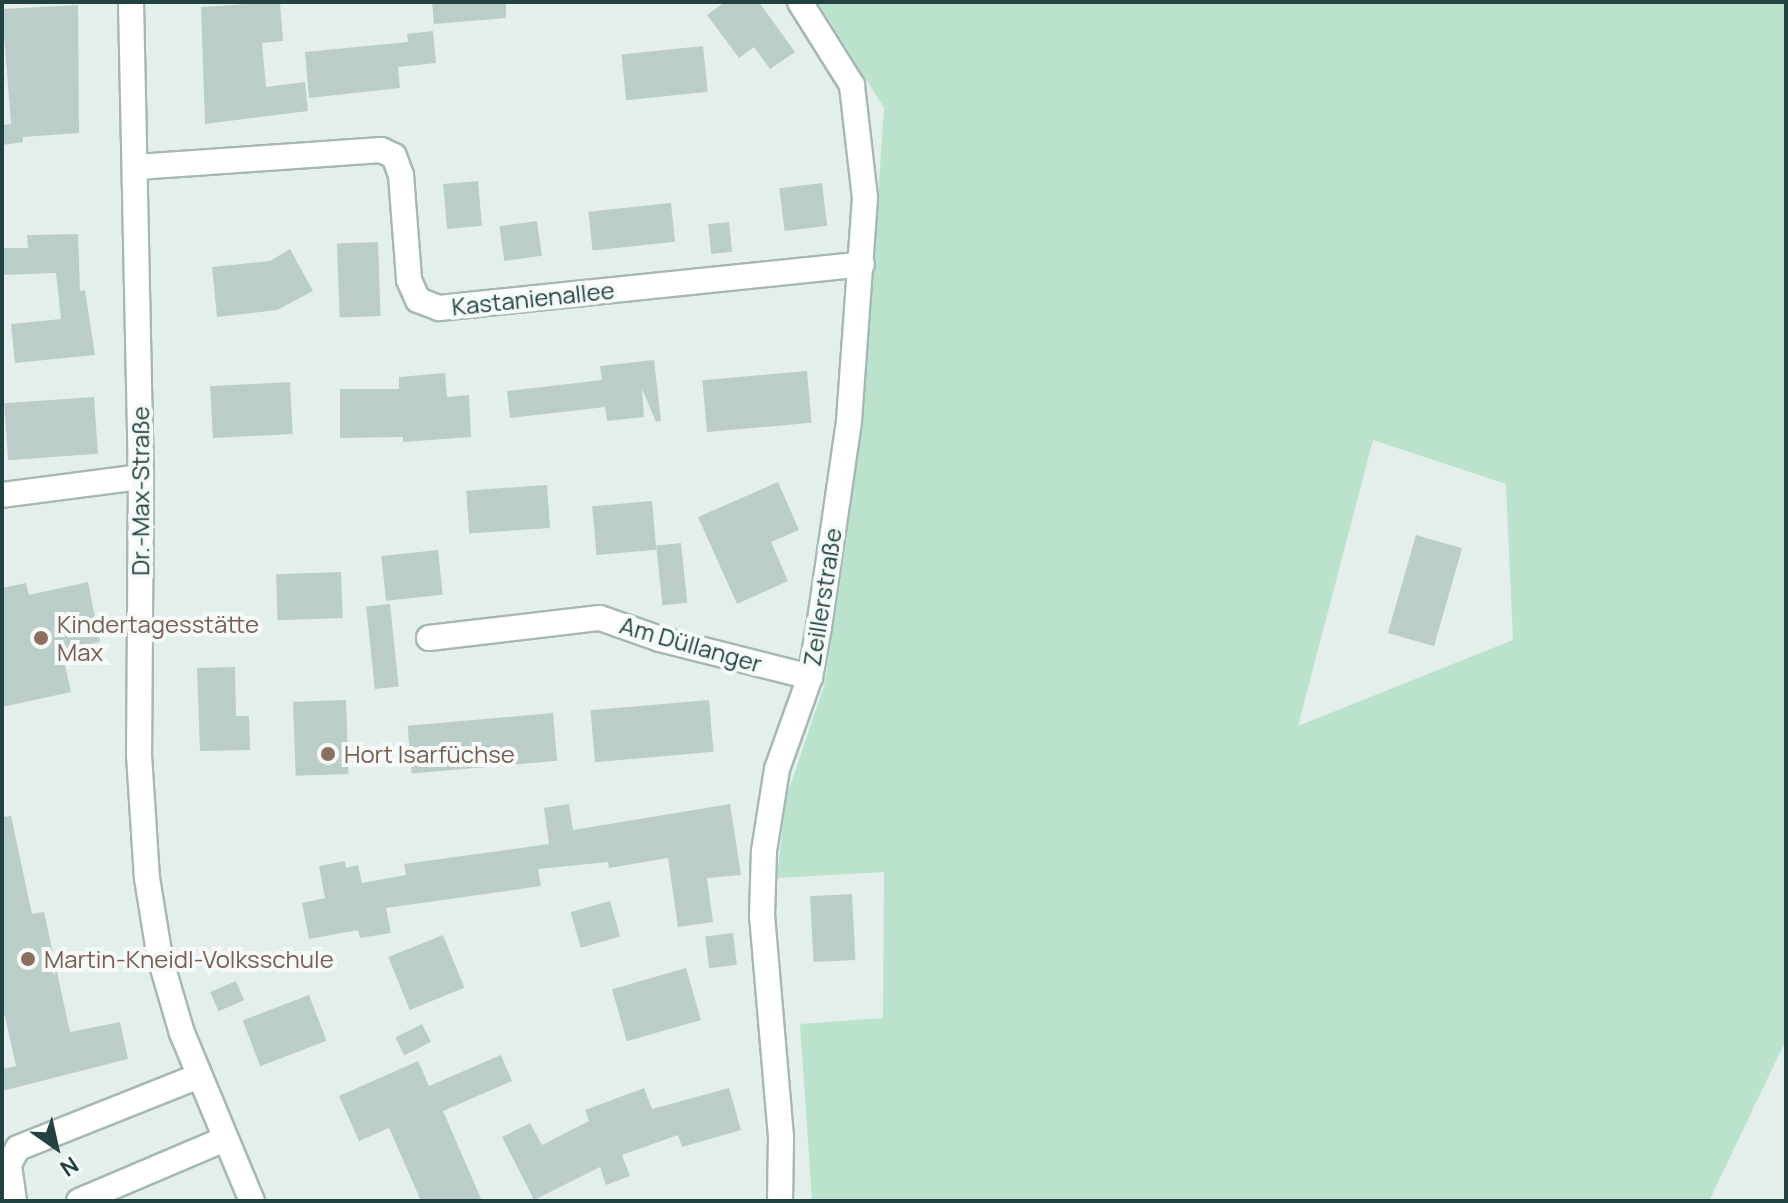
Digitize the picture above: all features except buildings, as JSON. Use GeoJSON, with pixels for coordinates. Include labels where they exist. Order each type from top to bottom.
{"type":"FeatureCollection","features":[{"type":"Feature","properties":{"kind":"street","name":"Dr.-Max-Straße"},"geometry":{"type":"LineString","coordinates":[[131,2],[137,167],[141,477],[139,755],[147,878],[160,958],[223,1140],[252,1201]]}},
{"type":"Feature","properties":{"kind":"street","name":"Zeillerstraße"},"geometry":{"type":"LineString","coordinates":[[780,1201],[781,1137],[762,917],[764,851],[777,769],[810,677],[849,421],[865,198],[852,85],[800,2]]}},
{"type":"Feature","properties":{"kind":"street","name":"Kastanienallee"},"geometry":{"type":"LineString","coordinates":[[137,167],[381,150],[394,156],[401,175],[409,280],[418,300],[439,308],[862,264]]}},
{"type":"Feature","properties":{"kind":"street"},"geometry":{"type":"LineString","coordinates":[[2,495],[141,477]]}},
{"type":"Feature","properties":{"kind":"street","name":"Am Düllanger"},"geometry":{"type":"LineString","coordinates":[[429,638],[600,618],[660,639],[810,677]]}},
{"type":"Feature","properties":{"kind":"street"},"geometry":{"type":"LineString","coordinates":[[14,1201],[9,1164],[18,1148],[199,1076]]}},
{"type":"Feature","properties":{"kind":"street"},"geometry":{"type":"LineString","coordinates":[[79,1201],[223,1140]]}},
{"type":"Feature","properties":{"kind":"green space"},"geometry":{"type":"Polygon","coordinates":[[[818,2],[1786,2],[1786,1040],[1709,1201],[812,1201],[800,1024],[883,1018],[884,872],[777,878],[786,798],[824,686],[845,551],[865,389],[884,108],[818,2]],[[1373,440],[1298,726],[1513,640],[1506,484],[1373,440]]]}},
{"type":"Feature","properties":{"kind":"place","name":"Kindertagesstätte Max"},"geometry":{"type":"Point","coordinates":[41,638]}},
{"type":"Feature","properties":{"kind":"place","name":"Hort Isarfüchse"},"geometry":{"type":"Point","coordinates":[328,754]}},
{"type":"Feature","properties":{"kind":"place","name":"Martin-Kneidl-Volksschule"},"geometry":{"type":"Point","coordinates":[28,959]}}]}
